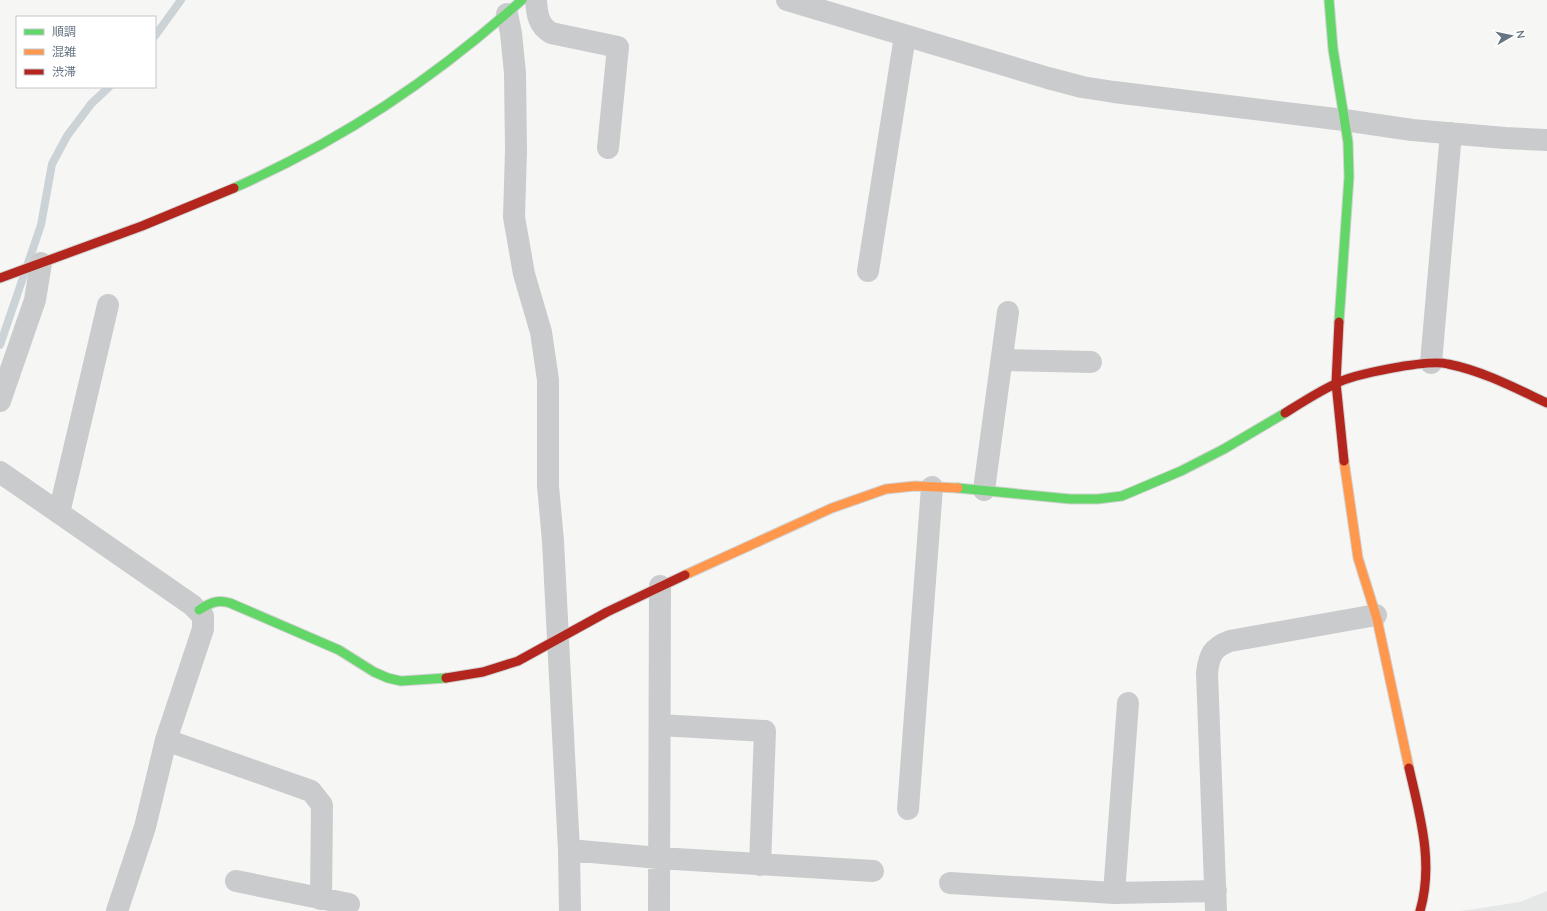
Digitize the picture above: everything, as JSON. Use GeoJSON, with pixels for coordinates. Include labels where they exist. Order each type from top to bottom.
{"type":"FeatureCollection","features":[{"type":"Feature","properties":{"kind":"street"},"geometry":{"type":"LineString","coordinates":[[536,0],[537,15],[543,29],[551,33],[618,47],[608,148]]}},
{"type":"Feature","properties":{"kind":"street"},"geometry":{"type":"LineString","coordinates":[[789,0],[905,36],[1082,87],[1412,130],[1547,140]]}},
{"type":"Feature","properties":{"kind":"street"},"geometry":{"type":"LineString","coordinates":[[1329,0],[1333,49],[1348,142],[1349,176],[1336,383],[1338,413],[1352,524],[1358,558],[1376,614],[1427,854],[1426,891],[1420,911]]}},
{"type":"Feature","properties":{"kind":"street"},"geometry":{"type":"LineString","coordinates":[[1,276],[36,265],[190,207],[304,154],[408,91],[465,50],[515,7]]}},
{"type":"Feature","properties":{"kind":"street"},"geometry":{"type":"LineString","coordinates":[[515,7],[511,33],[515,73],[516,150],[514,217],[524,274],[541,332],[548,380],[548,486],[553,541],[569,850],[570,911]]}},
{"type":"Feature","properties":{"kind":"street"},"geometry":{"type":"LineString","coordinates":[[868,271],[905,36]]}},
{"type":"Feature","properties":{"kind":"street"},"geometry":{"type":"LineString","coordinates":[[1431,363],[1450,133]]}},
{"type":"Feature","properties":{"kind":"street"},"geometry":{"type":"LineString","coordinates":[[0,401],[35,300],[36,265]]}},
{"type":"Feature","properties":{"kind":"street"},"geometry":{"type":"LineString","coordinates":[[59,513],[108,306]]}},
{"type":"Feature","properties":{"kind":"street"},"geometry":{"type":"LineString","coordinates":[[984,490],[1008,312]]}},
{"type":"Feature","properties":{"kind":"street"},"geometry":{"type":"LineString","coordinates":[[1002,360],[1091,362]]}},
{"type":"Feature","properties":{"kind":"street"},"geometry":{"type":"LineString","coordinates":[[198,610],[211,602],[220,600],[230,602],[339,650],[374,672],[388,678],[402,681],[436,680],[483,672],[518,661],[607,612],[660,586],[832,508],[886,489],[915,486],[984,490],[1070,498],[1098,499],[1122,496],[1181,471],[1224,449],[1336,383],[1396,367],[1446,363],[1474,371],[1547,403]]}},
{"type":"Feature","properties":{"kind":"street"},"geometry":{"type":"LineString","coordinates":[[0,472],[198,610],[203,616],[203,629],[166,740],[145,827],[117,911]]}},
{"type":"Feature","properties":{"kind":"street"},"geometry":{"type":"LineString","coordinates":[[908,810],[932,487]]}},
{"type":"Feature","properties":{"kind":"street"},"geometry":{"type":"LineString","coordinates":[[659,911],[660,586]]}},
{"type":"Feature","properties":{"kind":"street"},"geometry":{"type":"LineString","coordinates":[[950,883],[1216,901],[1207,673],[1208,661],[1213,652],[1219,645],[1230,641],[1376,614]]}},
{"type":"Feature","properties":{"kind":"street"},"geometry":{"type":"LineString","coordinates":[[1114,893],[1128,703]]}},
{"type":"Feature","properties":{"kind":"street"},"geometry":{"type":"LineString","coordinates":[[660,725],[765,731],[760,865]]}},
{"type":"Feature","properties":{"kind":"street"},"geometry":{"type":"LineString","coordinates":[[166,740],[311,792],[322,805],[321,898]]}},
{"type":"Feature","properties":{"kind":"street"},"geometry":{"type":"LineString","coordinates":[[569,850],[760,865],[873,871]]}},
{"type":"Feature","properties":{"kind":"street"},"geometry":{"type":"LineString","coordinates":[[236,881],[349,904]]}},
{"type":"Feature","properties":{"kind":"shaded area"},"geometry":{"type":"Polygon","coordinates":[[[1547,891],[1547,911],[1461,911],[1520,902],[1547,891]]]}},
{"type":"Feature","properties":{"kind":"waterway"},"geometry":{"type":"LineString","coordinates":[[156,35],[181,0]]}},
{"type":"Feature","properties":{"kind":"waterway"},"geometry":{"type":"LineString","coordinates":[[0,345],[41,225],[52,164],[67,136],[91,104],[108,88]]}},
{"type":"Feature","properties":{"kind":"traffic: fast"},"geometry":{"type":"LineString","coordinates":[[234,188],[313,149],[386,106],[454,56],[522,0]]}},
{"type":"Feature","properties":{"kind":"traffic: fast"},"geometry":{"type":"LineString","coordinates":[[1329,0],[1333,49],[1348,142],[1349,177],[1339,322]]}},
{"type":"Feature","properties":{"kind":"traffic: fast"},"geometry":{"type":"LineString","coordinates":[[958,488],[1070,499],[1098,499],[1122,496],[1181,471],[1224,449],[1285,413]]}},
{"type":"Feature","properties":{"kind":"traffic: fast"},"geometry":{"type":"LineString","coordinates":[[199,610],[214,602],[221,601],[230,603],[339,650],[374,672],[388,678],[401,681],[446,678]]}},
{"type":"Feature","properties":{"kind":"traffic: slow"},"geometry":{"type":"LineString","coordinates":[[1344,461],[1358,558],[1377,619],[1409,768]]}},
{"type":"Feature","properties":{"kind":"traffic: slow"},"geometry":{"type":"LineString","coordinates":[[685,575],[832,508],[886,489],[915,486],[958,488]]}},
{"type":"Feature","properties":{"kind":"traffic: jam"},"geometry":{"type":"LineString","coordinates":[[0,278],[142,226],[234,188]]}},
{"type":"Feature","properties":{"kind":"traffic: jam"},"geometry":{"type":"LineString","coordinates":[[1339,322],[1336,383],[1344,461]]}},
{"type":"Feature","properties":{"kind":"traffic: jam"},"geometry":{"type":"LineString","coordinates":[[1285,413],[1322,390],[1344,380],[1391,368],[1438,363],[1461,367],[1486,375],[1547,403]]}},
{"type":"Feature","properties":{"kind":"traffic: jam"},"geometry":{"type":"LineString","coordinates":[[446,678],[483,672],[518,661],[607,612],[685,575]]}},
{"type":"Feature","properties":{"kind":"traffic: jam"},"geometry":{"type":"LineString","coordinates":[[1409,768],[1421,822],[1426,857],[1426,875],[1420,911]]}}]}
